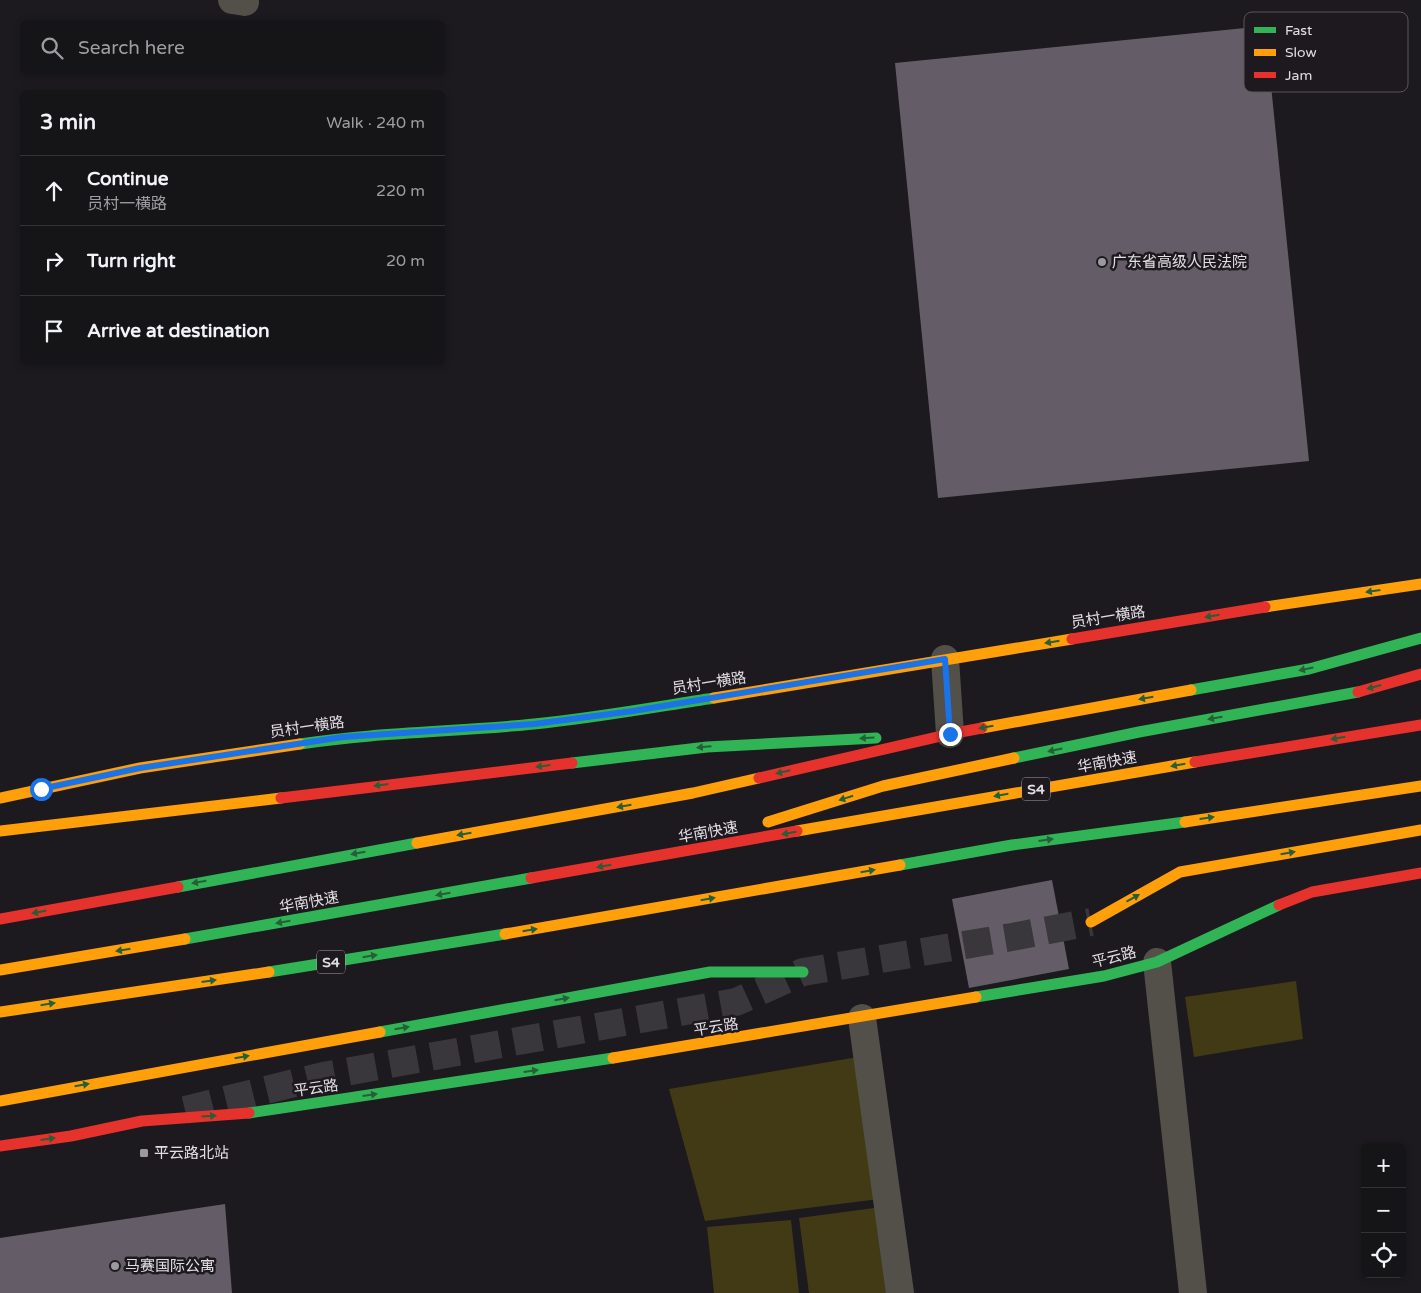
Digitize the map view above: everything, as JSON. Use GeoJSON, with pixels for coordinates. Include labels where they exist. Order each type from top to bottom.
{"type":"FeatureCollection","features":[{"type":"Feature","properties":{"kind":"main road","name":"员村一横路"},"geometry":{"type":"LineString","coordinates":[[0,798],[140,768],[334,738],[534,724],[633,711],[1263,607],[1421,584]]}},
{"type":"Feature","properties":{"kind":"main road"},"geometry":{"type":"LineString","coordinates":[[0,919],[693,793],[950,734],[1310,669],[1421,638]]}},
{"type":"Feature","properties":{"kind":"main road"},"geometry":{"type":"LineString","coordinates":[[652,858],[883,786],[1139,732],[1347,695],[1421,674]]}},
{"type":"Feature","properties":{"kind":"main road","name":"华南快速"},"geometry":{"type":"LineString","coordinates":[[0,970],[652,858],[928,808],[1421,725]]}},
{"type":"Feature","properties":{"kind":"main road"},"geometry":{"type":"LineString","coordinates":[[0,830],[707,747],[950,734]]}},
{"type":"Feature","properties":{"kind":"main road","name":"S4"},"geometry":{"type":"LineString","coordinates":[[0,1012],[286,970],[660,908],[1012,845],[1226,816],[1421,786]]}},
{"type":"Feature","properties":{"kind":"main road"},"geometry":{"type":"LineString","coordinates":[[1091,922],[1180,872],[1421,830]]}},
{"type":"Feature","properties":{"kind":"main road","name":"平云路"},"geometry":{"type":"LineString","coordinates":[[0,1146],[71,1136],[142,1121],[270,1110],[591,1062],[1104,976],[1157,962],[1271,908],[1312,892],[1421,873]]}},
{"type":"Feature","properties":{"kind":"main road"},"geometry":{"type":"LineString","coordinates":[[0,1101],[710,972],[802,972]]}},
{"type":"Feature","properties":{"kind":"street"},"geometry":{"type":"LineString","coordinates":[[945,659],[950,734]]}},
{"type":"Feature","properties":{"kind":"street"},"geometry":{"type":"LineString","coordinates":[[1157,962],[1193,1293]]}},
{"type":"Feature","properties":{"kind":"street"},"geometry":{"type":"LineString","coordinates":[[862,1018],[900,1293]]}},
{"type":"Feature","properties":{"kind":"shaded area"},"geometry":{"type":"Polygon","coordinates":[[[1296,981],[1303,1039],[1194,1057],[1185,997],[1296,981]]]}},
{"type":"Feature","properties":{"kind":"shaded area"},"geometry":{"type":"Polygon","coordinates":[[[858,1057],[887,1198],[705,1221],[669,1089],[858,1057]]]}},
{"type":"Feature","properties":{"kind":"shaded area"},"geometry":{"type":"Polygon","coordinates":[[[882,1207],[893,1293],[809,1293],[799,1218],[882,1207]]]}},
{"type":"Feature","properties":{"kind":"shaded area"},"geometry":{"type":"Polygon","coordinates":[[[791,1220],[799,1293],[714,1293],[707,1227],[791,1220]]]}},
{"type":"Feature","properties":{"kind":"building","name":"广东省高级人民法院"},"geometry":{"type":"Polygon","coordinates":[[[1244,28],[1244,92],[1272,92],[1309,461],[938,498],[895,63],[1244,28]]]}},
{"type":"Feature","properties":{"kind":"building"},"geometry":{"type":"Polygon","coordinates":[[[1052,880],[1069,969],[969,988],[952,899],[1052,880]]]}},
{"type":"Feature","properties":{"kind":"building","name":"马赛国际公寓"},"geometry":{"type":"Polygon","coordinates":[[[225,1204],[232,1293],[0,1293],[0,1238],[225,1204]]]}},
{"type":"Feature","properties":{"kind":"tunnel"},"geometry":{"type":"LineString","coordinates":[[185,1110],[323,1076],[736,1002],[803,972],[1091,922]]}},
{"type":"Feature","properties":{"kind":"traffic: fast"},"geometry":{"type":"LineString","coordinates":[[1191,690],[1309,669],[1421,638]]}},
{"type":"Feature","properties":{"kind":"traffic: fast"},"geometry":{"type":"LineString","coordinates":[[1014,758],[1139,732],[1358,692]]}},
{"type":"Feature","properties":{"kind":"traffic: fast"},"geometry":{"type":"LineString","coordinates":[[300,744],[358,737],[557,722],[714,698]]}},
{"type":"Feature","properties":{"kind":"traffic: fast"},"geometry":{"type":"LineString","coordinates":[[572,763],[707,747],[876,738]]}},
{"type":"Feature","properties":{"kind":"traffic: fast"},"geometry":{"type":"LineString","coordinates":[[900,865],[1012,845],[1185,822]]}},
{"type":"Feature","properties":{"kind":"traffic: fast"},"geometry":{"type":"LineString","coordinates":[[178,887],[417,843]]}},
{"type":"Feature","properties":{"kind":"traffic: fast"},"geometry":{"type":"LineString","coordinates":[[185,939],[531,878]]}},
{"type":"Feature","properties":{"kind":"traffic: fast"},"geometry":{"type":"LineString","coordinates":[[976,997],[1104,976],[1157,962],[1279,905]]}},
{"type":"Feature","properties":{"kind":"traffic: fast"},"geometry":{"type":"LineString","coordinates":[[269,972],[505,934]]}},
{"type":"Feature","properties":{"kind":"traffic: fast"},"geometry":{"type":"LineString","coordinates":[[380,1032],[710,972],[803,972]]}},
{"type":"Feature","properties":{"kind":"traffic: fast"},"geometry":{"type":"LineString","coordinates":[[249,1113],[613,1058]]}},
{"type":"Feature","properties":{"kind":"traffic: slow"},"geometry":{"type":"LineString","coordinates":[[1265,607],[1421,584]]}},
{"type":"Feature","properties":{"kind":"traffic: slow"},"geometry":{"type":"LineString","coordinates":[[714,698],[1072,639]]}},
{"type":"Feature","properties":{"kind":"traffic: slow"},"geometry":{"type":"LineString","coordinates":[[982,728],[1191,690]]}},
{"type":"Feature","properties":{"kind":"traffic: slow"},"geometry":{"type":"LineString","coordinates":[[0,798],[140,768],[300,744]]}},
{"type":"Feature","properties":{"kind":"traffic: slow"},"geometry":{"type":"LineString","coordinates":[[768,822],[883,786],[1014,758]]}},
{"type":"Feature","properties":{"kind":"traffic: slow"},"geometry":{"type":"LineString","coordinates":[[797,831],[1195,762]]}},
{"type":"Feature","properties":{"kind":"traffic: slow"},"geometry":{"type":"LineString","coordinates":[[417,843],[693,793],[759,778]]}},
{"type":"Feature","properties":{"kind":"traffic: slow"},"geometry":{"type":"LineString","coordinates":[[1185,822],[1421,786]]}},
{"type":"Feature","properties":{"kind":"traffic: slow"},"geometry":{"type":"LineString","coordinates":[[0,831],[281,798]]}},
{"type":"Feature","properties":{"kind":"traffic: slow"},"geometry":{"type":"LineString","coordinates":[[1091,922],[1180,872],[1421,830]]}},
{"type":"Feature","properties":{"kind":"traffic: slow"},"geometry":{"type":"LineString","coordinates":[[505,934],[900,865]]}},
{"type":"Feature","properties":{"kind":"traffic: slow"},"geometry":{"type":"LineString","coordinates":[[0,970],[185,939]]}},
{"type":"Feature","properties":{"kind":"traffic: slow"},"geometry":{"type":"LineString","coordinates":[[0,1012],[269,972]]}},
{"type":"Feature","properties":{"kind":"traffic: slow"},"geometry":{"type":"LineString","coordinates":[[613,1058],[976,997]]}},
{"type":"Feature","properties":{"kind":"traffic: slow"},"geometry":{"type":"LineString","coordinates":[[0,1101],[380,1032]]}},
{"type":"Feature","properties":{"kind":"traffic: jam"},"geometry":{"type":"LineString","coordinates":[[1072,639],[1265,607]]}},
{"type":"Feature","properties":{"kind":"traffic: jam"},"geometry":{"type":"LineString","coordinates":[[1358,692],[1421,674]]}},
{"type":"Feature","properties":{"kind":"traffic: jam"},"geometry":{"type":"LineString","coordinates":[[1195,762],[1421,725]]}},
{"type":"Feature","properties":{"kind":"traffic: jam"},"geometry":{"type":"LineString","coordinates":[[759,778],[982,728]]}},
{"type":"Feature","properties":{"kind":"traffic: jam"},"geometry":{"type":"LineString","coordinates":[[281,798],[572,763]]}},
{"type":"Feature","properties":{"kind":"traffic: jam"},"geometry":{"type":"LineString","coordinates":[[531,878],[797,831]]}},
{"type":"Feature","properties":{"kind":"traffic: jam"},"geometry":{"type":"LineString","coordinates":[[1279,905],[1312,892],[1421,873]]}},
{"type":"Feature","properties":{"kind":"traffic: jam"},"geometry":{"type":"LineString","coordinates":[[0,919],[178,887]]}},
{"type":"Feature","properties":{"kind":"traffic: jam"},"geometry":{"type":"LineString","coordinates":[[0,1146],[71,1136],[142,1121],[249,1113]]}},
{"type":"Feature","properties":{"kind":"place","name":"广东省高级人民法院"},"geometry":{"type":"Point","coordinates":[1102,262]}},
{"type":"Feature","properties":{"kind":"place","name":"平云路北站"},"geometry":{"type":"Point","coordinates":[144,1153]}},
{"type":"Feature","properties":{"kind":"place","name":"马赛国际公寓"},"geometry":{"type":"Point","coordinates":[115,1266]}},
{"type":"Feature","properties":{"kind":"route"},"geometry":{"type":"LineString","coordinates":[[41,789],[140,768],[343,737],[534,724],[633,711],[945,659],[950,734]]}}]}
